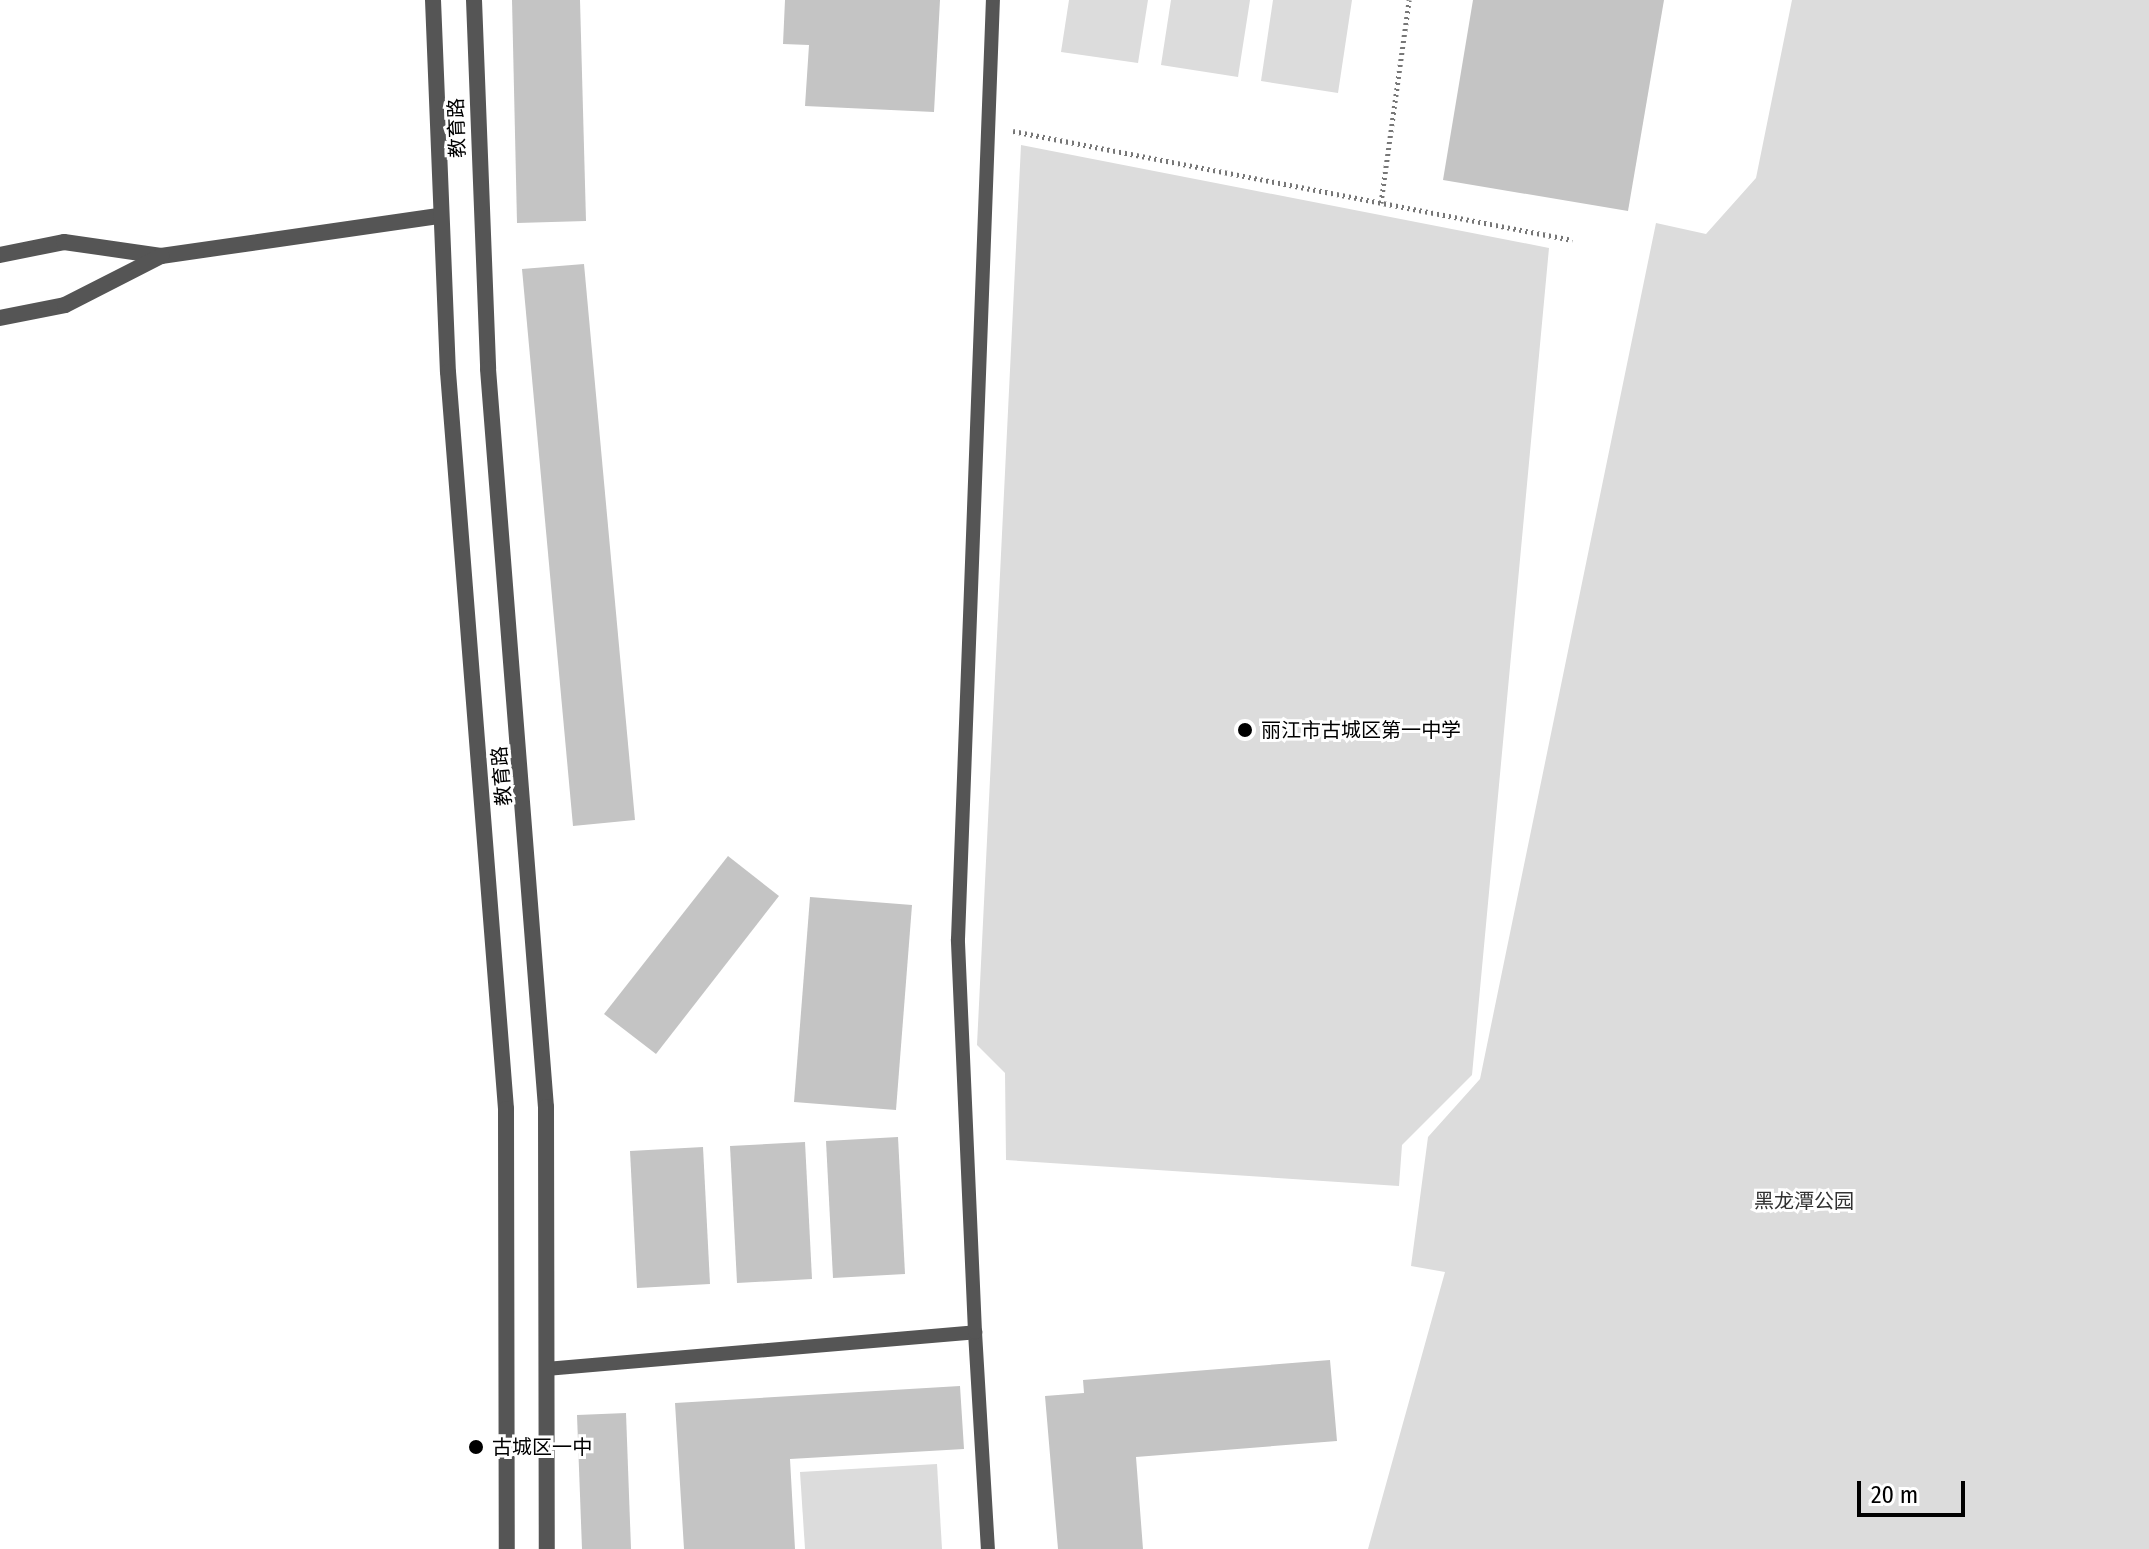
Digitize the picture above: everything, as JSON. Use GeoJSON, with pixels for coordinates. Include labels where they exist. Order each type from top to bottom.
{"type":"FeatureCollection","features":[{"type":"Feature","properties":{"kind":"street","name":"教育路"},"geometry":{"type":"LineString","coordinates":[[433,0],[440,216],[506,1109],[507,1549]]}},
{"type":"Feature","properties":{"kind":"street","name":"教育路"},"geometry":{"type":"LineString","coordinates":[[474,0],[488,369],[546,1107],[547,1549]]}},
{"type":"Feature","properties":{"kind":"street"},"geometry":{"type":"LineString","coordinates":[[0,255],[64,242],[161,256],[440,216]]}},
{"type":"Feature","properties":{"kind":"street"},"geometry":{"type":"LineString","coordinates":[[0,318],[65,305],[161,256]]}},
{"type":"Feature","properties":{"kind":"lane"},"geometry":{"type":"LineString","coordinates":[[988,1549],[958,939],[993,0]]}},
{"type":"Feature","properties":{"kind":"lane"},"geometry":{"type":"LineString","coordinates":[[546,1369],[975,1332]]}},
{"type":"Feature","properties":{"kind":"path"},"geometry":{"type":"LineString","coordinates":[[1381,203],[1409,0]]}},
{"type":"Feature","properties":{"kind":"path"},"geometry":{"type":"LineString","coordinates":[[989,127],[1572,240]]}},
{"type":"Feature","properties":{"kind":"green space"},"geometry":{"type":"Polygon","coordinates":[[[1069,0],[1148,0],[1138,63],[1061,52],[1069,0]]]}},
{"type":"Feature","properties":{"kind":"green space"},"geometry":{"type":"Polygon","coordinates":[[[1171,0],[1250,0],[1238,77],[1161,65],[1171,0]]]}},
{"type":"Feature","properties":{"kind":"green space"},"geometry":{"type":"Polygon","coordinates":[[[1273,0],[1352,0],[1338,93],[1261,81],[1273,0]]]}},
{"type":"Feature","properties":{"kind":"green space","name":"黑龙潭公园"},"geometry":{"type":"Polygon","coordinates":[[[1792,0],[2149,0],[2149,1549],[1368,1549],[1445,1272],[1411,1266],[1428,1137],[1480,1079],[1656,223],[1706,234],[1756,178],[1792,0]]]}},
{"type":"Feature","properties":{"kind":"green space"},"geometry":{"type":"Polygon","coordinates":[[[1021,145],[1549,248],[1472,1075],[1402,1145],[1399,1186],[1006,1160],[1005,1073],[977,1045],[1021,145]]]}},
{"type":"Feature","properties":{"kind":"green space"},"geometry":{"type":"Polygon","coordinates":[[[937,1464],[942,1549],[805,1549],[800,1472],[937,1464]]]}},
{"type":"Feature","properties":{"kind":"building"},"geometry":{"type":"Polygon","coordinates":[[[512,0],[580,0],[586,221],[517,223],[512,0]]]}},
{"type":"Feature","properties":{"kind":"building"},"geometry":{"type":"Polygon","coordinates":[[[785,0],[940,0],[934,112],[805,106],[809,45],[783,44],[785,0]]]}},
{"type":"Feature","properties":{"kind":"building"},"geometry":{"type":"Polygon","coordinates":[[[1473,0],[1664,0],[1628,211],[1443,180],[1473,0]]]}},
{"type":"Feature","properties":{"kind":"building"},"geometry":{"type":"Polygon","coordinates":[[[584,264],[635,820],[573,826],[522,269],[584,264]]]}},
{"type":"Feature","properties":{"kind":"building"},"geometry":{"type":"Polygon","coordinates":[[[728,856],[779,896],[656,1054],[604,1014],[728,856]]]}},
{"type":"Feature","properties":{"kind":"building"},"geometry":{"type":"Polygon","coordinates":[[[810,897],[912,905],[896,1110],[794,1102],[810,897]]]}},
{"type":"Feature","properties":{"kind":"building"},"geometry":{"type":"Polygon","coordinates":[[[898,1137],[905,1274],[833,1278],[826,1141],[898,1137]]]}},
{"type":"Feature","properties":{"kind":"building"},"geometry":{"type":"Polygon","coordinates":[[[805,1142],[812,1279],[737,1283],[730,1146],[805,1142]]]}},
{"type":"Feature","properties":{"kind":"building"},"geometry":{"type":"Polygon","coordinates":[[[703,1147],[710,1284],[637,1288],[630,1151],[703,1147]]]}},
{"type":"Feature","properties":{"kind":"building"},"geometry":{"type":"Polygon","coordinates":[[[1330,1360],[1337,1441],[1136,1457],[1143,1549],[1058,1549],[1045,1396],[1084,1393],[1083,1380],[1330,1360]]]}},
{"type":"Feature","properties":{"kind":"building"},"geometry":{"type":"Polygon","coordinates":[[[960,1386],[964,1449],[790,1459],[795,1549],[684,1549],[675,1403],[960,1386]]]}},
{"type":"Feature","properties":{"kind":"building"},"geometry":{"type":"Polygon","coordinates":[[[626,1413],[631,1549],[582,1549],[577,1415],[626,1413]]]}},
{"type":"Feature","properties":{"kind":"place","name":"丽江市古城区第一中学"},"geometry":{"type":"Point","coordinates":[1245,730]}},
{"type":"Feature","properties":{"kind":"place","name":"古城区一中"},"geometry":{"type":"Point","coordinates":[476,1447]}}]}
